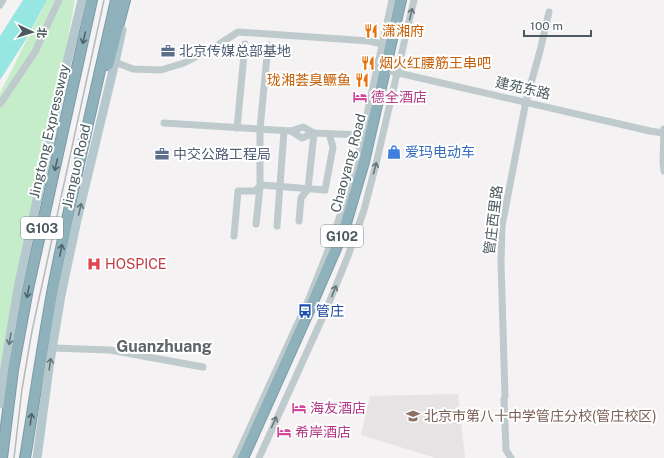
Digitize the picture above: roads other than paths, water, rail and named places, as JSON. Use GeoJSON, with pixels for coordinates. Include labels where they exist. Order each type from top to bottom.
{"type":"FeatureCollection","features":[{"type":"Feature","properties":{"kind":"highway","name":"Jingtong Expressway"},"geometry":{"type":"LineString","coordinates":[[2,458],[13,370],[28,289],[92,0]]}},
{"type":"Feature","properties":{"kind":"highway","name":"G103"},"geometry":{"type":"LineString","coordinates":[[26,458],[38,370],[52,293],[116,0]]}},
{"type":"Feature","properties":{"kind":"highway"},"geometry":{"type":"LineString","coordinates":[[85,138],[105,77],[126,0]]}},
{"type":"Feature","properties":{"kind":"highway","name":"Chaoyang Road"},"geometry":{"type":"LineString","coordinates":[[249,458],[348,232],[369,163],[401,0]]}},
{"type":"Feature","properties":{"kind":"highway","name":"Chaoyang Road"},"geometry":{"type":"LineString","coordinates":[[243,458],[344,230],[364,162],[405,0]]}},
{"type":"Feature","properties":{"kind":"main road"},"geometry":{"type":"LineString","coordinates":[[0,404],[18,288],[63,79],[82,0]]}},
{"type":"Feature","properties":{"kind":"main road","name":"Jianguo Road"},"geometry":{"type":"LineString","coordinates":[[37,458],[61,294],[115,62],[126,0]]}},
{"type":"Feature","properties":{"kind":"street"},"geometry":{"type":"LineString","coordinates":[[0,5],[3,0]]}},
{"type":"Feature","properties":{"kind":"street"},"geometry":{"type":"LineString","coordinates":[[0,104],[35,52],[59,0]]}},
{"type":"Feature","properties":{"kind":"street","name":"Chaoyang Road"},"geometry":{"type":"LineString","coordinates":[[259,458],[326,310],[348,256],[364,210],[376,164],[387,70],[382,44],[392,0]]}},
{"type":"Feature","properties":{"kind":"street","name":"Chaoyang Road"},"geometry":{"type":"LineString","coordinates":[[236,458],[308,301],[329,248],[357,160],[362,135],[414,0]]}},
{"type":"Feature","properties":{"kind":"street","name":"管庄西里路"},"geometry":{"type":"LineString","coordinates":[[511,458],[506,450],[504,399],[501,255],[502,226],[526,102],[549,12]]}},
{"type":"Feature","properties":{"kind":"street"},"geometry":{"type":"LineString","coordinates":[[115,62],[133,70],[161,70],[184,63],[213,48],[238,32],[369,41],[382,44]]}},
{"type":"Feature","properties":{"kind":"street"},"geometry":{"type":"LineString","coordinates":[[237,128],[245,44]]}},
{"type":"Feature","properties":{"kind":"street"},"geometry":{"type":"LineString","coordinates":[[256,224],[260,187],[260,129],[268,45]]}},
{"type":"Feature","properties":{"kind":"street","name":"建苑东路"},"geometry":{"type":"LineString","coordinates":[[387,70],[650,131],[664,131]]}},
{"type":"Feature","properties":{"kind":"street"},"geometry":{"type":"LineString","coordinates":[[164,123],[288,131],[303,127],[314,133],[362,135]]}},
{"type":"Feature","properties":{"kind":"street"},"geometry":{"type":"LineString","coordinates":[[277,226],[280,187],[288,131]]}},
{"type":"Feature","properties":{"kind":"street"},"geometry":{"type":"LineString","coordinates":[[664,131],[664,171]]}},
{"type":"Feature","properties":{"kind":"street"},"geometry":{"type":"LineString","coordinates":[[300,221],[301,198],[308,189],[314,133]]}},
{"type":"Feature","properties":{"kind":"street"},"geometry":{"type":"LineString","coordinates":[[234,236],[238,191],[255,191],[261,185],[325,190],[333,147],[329,134]]}},
{"type":"Feature","properties":{"kind":"street"},"geometry":{"type":"LineString","coordinates":[[52,348],[110,350],[203,367]]}},
{"type":"Feature","properties":{"kind":"water"},"geometry":{"type":"Polygon","coordinates":[[[23,0],[47,0],[25,41],[0,80],[0,36],[23,0]]]}},
{"type":"Feature","properties":{"kind":"railway"},"geometry":{"type":"LineString","coordinates":[[14,458],[22,389],[32,331],[104,0]]}},
{"type":"Feature","properties":{"kind":"place","name":"潇湘府"},"geometry":{"type":"Point","coordinates":[371,31]}},
{"type":"Feature","properties":{"kind":"place","name":"北京传媒总部基地"},"geometry":{"type":"Point","coordinates":[168,51]}},
{"type":"Feature","properties":{"kind":"place","name":"烟火红腰筋王串吧"},"geometry":{"type":"Point","coordinates":[368,63]}},
{"type":"Feature","properties":{"kind":"place","name":"珑湘荟臭鳜鱼"},"geometry":{"type":"Point","coordinates":[362,80]}},
{"type":"Feature","properties":{"kind":"place","name":"德全酒店"},"geometry":{"type":"Point","coordinates":[360,97]}},
{"type":"Feature","properties":{"kind":"place","name":"爱玛电动车"},"geometry":{"type":"Point","coordinates":[394,152]}},
{"type":"Feature","properties":{"kind":"place","name":"中交公路工程局"},"geometry":{"type":"Point","coordinates":[162,154]}},
{"type":"Feature","properties":{"kind":"place","name":"HOSPICE"},"geometry":{"type":"Point","coordinates":[94,264]}},
{"type":"Feature","properties":{"kind":"place","name":"管庄"},"geometry":{"type":"Point","coordinates":[305,311]}},
{"type":"Feature","properties":{"kind":"place","name":"海友酒店"},"geometry":{"type":"Point","coordinates":[299,408]}},
{"type":"Feature","properties":{"kind":"place","name":"北京市第八十中学管庄分校(管庄校区)"},"geometry":{"type":"Point","coordinates":[413,416]}},
{"type":"Feature","properties":{"kind":"place","name":"希岸酒店"},"geometry":{"type":"Point","coordinates":[284,432]}},
{"type":"Feature","properties":{"kind":"district","name":"Guanzhuang"},"geometry":{"type":"Point","coordinates":[164,346]}}]}
